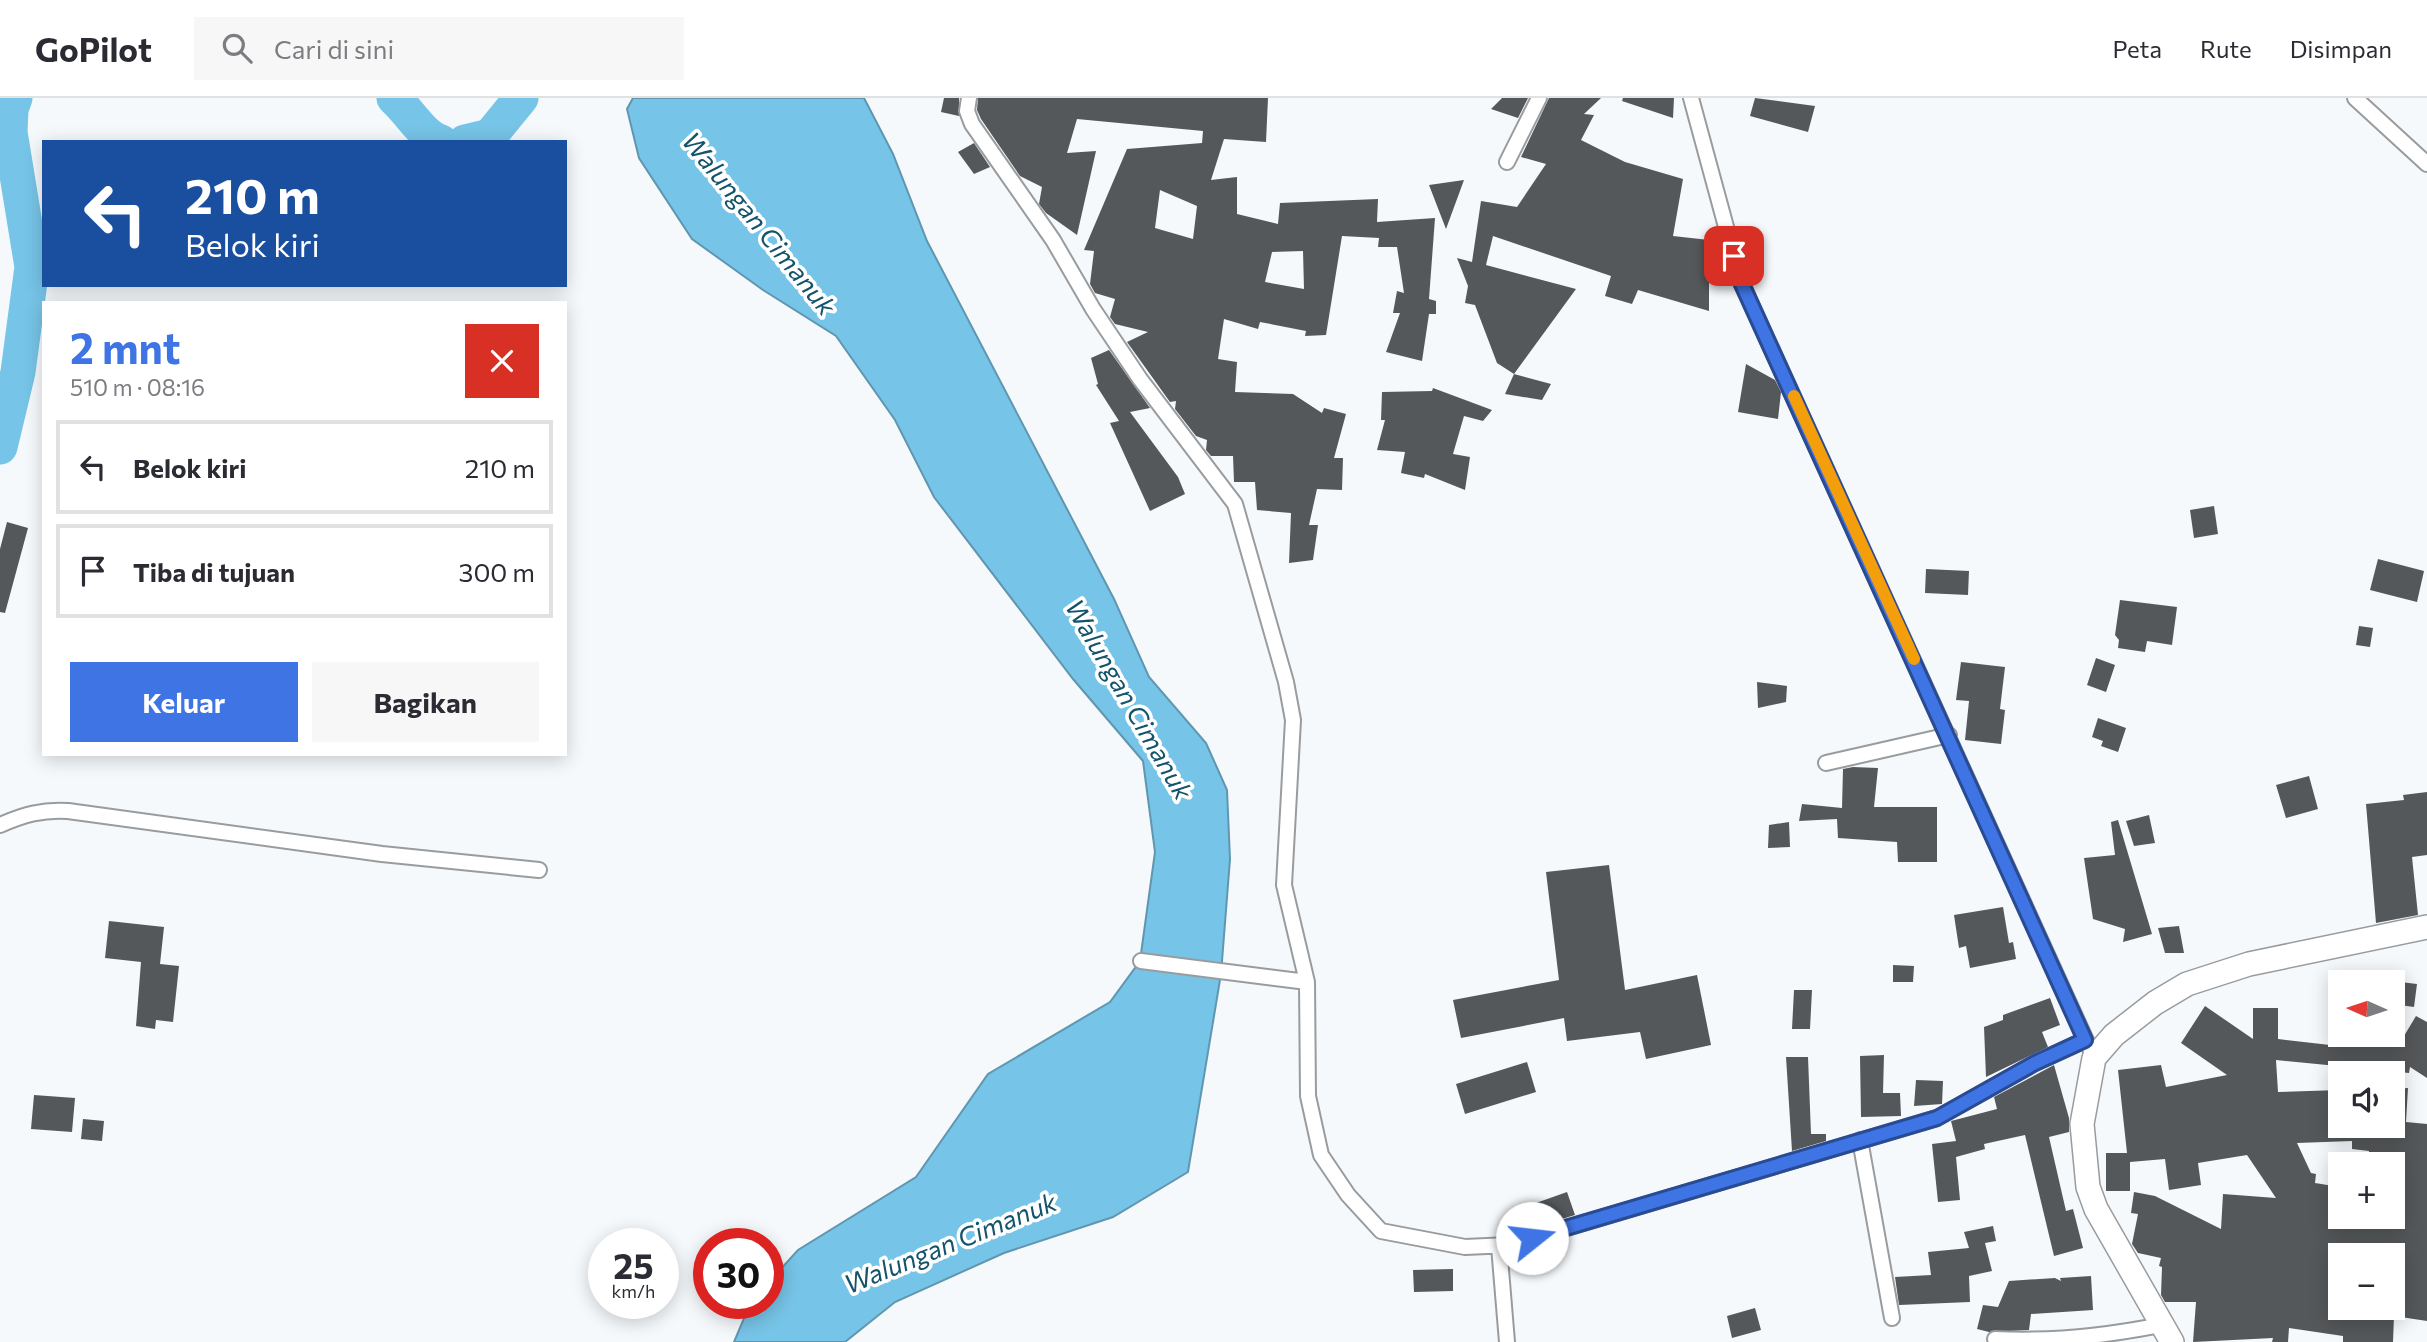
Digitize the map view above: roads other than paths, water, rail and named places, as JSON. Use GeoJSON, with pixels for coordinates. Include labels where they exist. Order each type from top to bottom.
{"type":"FeatureCollection","features":[{"type":"Feature","properties":{"kind":"main road"},"geometry":{"type":"LineString","coordinates":[[2167,1334],[2096,1209],[2088,1187],[2082,1125],[2089,1049],[2114,1035],[2155,1003],[2187,984],[2249,964],[2427,927]]}},
{"type":"Feature","properties":{"kind":"street"},"geometry":{"type":"LineString","coordinates":[[969,98],[967,111],[972,124],[1053,240],[1093,309],[1140,379],[1235,504],[1286,682],[1293,720],[1284,885],[1307,982],[1311,1119],[1321,1155],[1348,1195],[1381,1231],[1443,1244],[1499,1246],[1937,1118],[2035,1063],[2089,1049],[1741,282],[1691,98]]}},
{"type":"Feature","properties":{"kind":"street"},"geometry":{"type":"LineString","coordinates":[[1507,162],[1539,98]]}},
{"type":"Feature","properties":{"kind":"street"},"geometry":{"type":"LineString","coordinates":[[2355,98],[2427,164]]}},
{"type":"Feature","properties":{"kind":"street"},"geometry":{"type":"LineString","coordinates":[[1826,763],[1948,735]]}},
{"type":"Feature","properties":{"kind":"street"},"geometry":{"type":"LineString","coordinates":[[0,825],[23,815],[60,810],[382,854],[539,870]]}},
{"type":"Feature","properties":{"kind":"street"},"geometry":{"type":"LineString","coordinates":[[1140,961],[1307,982]]}},
{"type":"Feature","properties":{"kind":"street"},"geometry":{"type":"LineString","coordinates":[[1860,1140],[1892,1318]]}},
{"type":"Feature","properties":{"kind":"street"},"geometry":{"type":"LineString","coordinates":[[1499,1246],[1507,1342]]}},
{"type":"Feature","properties":{"kind":"street"},"geometry":{"type":"LineString","coordinates":[[1995,1339],[2041,1341],[2167,1334]]}},
{"type":"Feature","properties":{"kind":"water","name":"Walungan Cimanuk"},"geometry":{"type":"Polygon","coordinates":[[[633,98],[864,98],[893,154],[927,241],[1114,599],[1149,677],[1206,743],[1227,790],[1230,859],[1221,974],[1188,1172],[1113,1217],[1004,1253],[895,1302],[845,1342],[734,1342],[744,1319],[784,1319],[784,1265],[798,1250],[916,1177],[988,1074],[1110,1002],[1140,961],[1155,852],[1143,761],[1073,679],[934,497],[895,420],[836,336],[763,290],[692,239],[639,158],[627,109],[633,98]]]}},
{"type":"Feature","properties":{"kind":"waterway"},"geometry":{"type":"LineString","coordinates":[[0,447],[18,372],[32,267],[10,132],[11,109],[15,98]]}},
{"type":"Feature","properties":{"kind":"waterway"},"geometry":{"type":"LineString","coordinates":[[394,98],[422,129],[436,140]]}},
{"type":"Feature","properties":{"kind":"waterway"},"geometry":{"type":"LineString","coordinates":[[473,140],[490,136],[521,98]]}}]}
